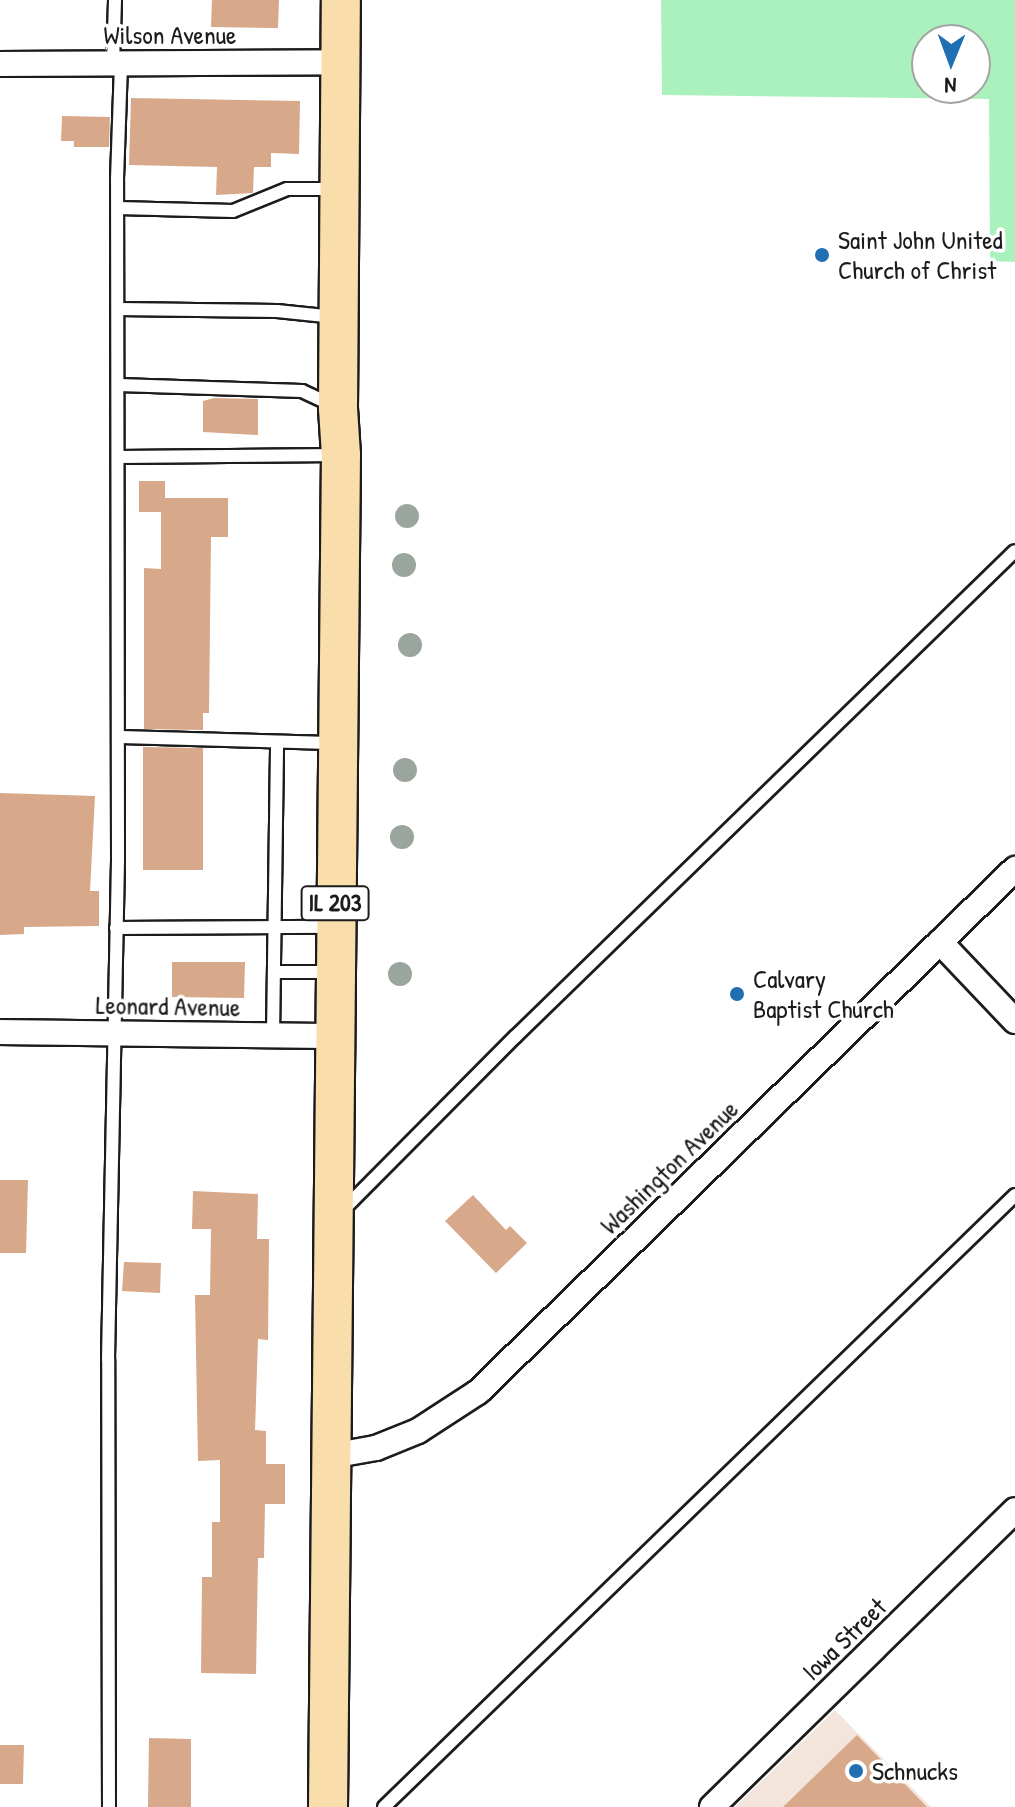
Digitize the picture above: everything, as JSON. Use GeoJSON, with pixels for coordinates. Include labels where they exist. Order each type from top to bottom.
{"type":"FeatureCollection","features":[{"type":"Feature","properties":{"kind":"main road","name":"IL 203"},"geometry":{"type":"LineString","coordinates":[[328,1807],[341,455],[338,317],[341,0]]}},
{"type":"Feature","properties":{"kind":"street","name":"Wilson Avenue"},"geometry":{"type":"LineString","coordinates":[[0,64],[340,62]]}},
{"type":"Feature","properties":{"kind":"street","name":"Washington Avenue"},"geometry":{"type":"LineString","coordinates":[[331,1456],[376,1448],[418,1431],[478,1392],[1015,869]]}},
{"type":"Feature","properties":{"kind":"street"},"geometry":{"type":"LineString","coordinates":[[940,942],[1015,1021]]}},
{"type":"Feature","properties":{"kind":"street","name":"Leonard Avenue"},"geometry":{"type":"LineString","coordinates":[[0,1032],[334,1036]]}},
{"type":"Feature","properties":{"kind":"street","name":"Iowa Street"},"geometry":{"type":"LineString","coordinates":[[712,1807],[1015,1510]]}},
{"type":"Feature","properties":{"kind":"lane"},"geometry":{"type":"LineString","coordinates":[[109,1807],[108,1359],[116,928],[119,457],[115,0]]}},
{"type":"Feature","properties":{"kind":"lane"},"geometry":{"type":"LineString","coordinates":[[118,208],[233,211],[287,189],[340,189]]}},
{"type":"Feature","properties":{"kind":"lane"},"geometry":{"type":"LineString","coordinates":[[118,309],[277,311],[338,317]]}},
{"type":"Feature","properties":{"kind":"lane"},"geometry":{"type":"LineString","coordinates":[[119,385],[302,391],[338,408]]}},
{"type":"Feature","properties":{"kind":"lane"},"geometry":{"type":"LineString","coordinates":[[119,457],[341,455]]}},
{"type":"Feature","properties":{"kind":"lane"},"geometry":{"type":"LineString","coordinates":[[333,1220],[515,1037],[1015,551]]}},
{"type":"Feature","properties":{"kind":"lane"},"geometry":{"type":"LineString","coordinates":[[118,737],[336,743]]}},
{"type":"Feature","properties":{"kind":"lane"},"geometry":{"type":"LineString","coordinates":[[273,1036],[277,742]]}},
{"type":"Feature","properties":{"kind":"lane"},"geometry":{"type":"LineString","coordinates":[[116,928],[335,927]]}},
{"type":"Feature","properties":{"kind":"lane"},"geometry":{"type":"LineString","coordinates":[[274,972],[335,972]]}},
{"type":"Feature","properties":{"kind":"lane"},"geometry":{"type":"LineString","coordinates":[[384,1807],[1015,1195]]}},
{"type":"Feature","properties":{"kind":"shaded area"},"geometry":{"type":"Polygon","coordinates":[[[835,1710],[931,1807],[735,1807],[835,1710]]]}},
{"type":"Feature","properties":{"kind":"green space"},"geometry":{"type":"Polygon","coordinates":[[[661,0],[1015,0],[1015,262],[990,261],[991,24],[911,24],[911,98],[662,95],[661,0]]]}},
{"type":"Feature","properties":{"kind":"building"},"geometry":{"type":"Polygon","coordinates":[[[212,0],[279,0],[278,28],[211,27],[212,0]]]}},
{"type":"Feature","properties":{"kind":"building"},"geometry":{"type":"Polygon","coordinates":[[[131,98],[300,101],[299,154],[271,153],[271,167],[254,167],[253,193],[216,195],[217,167],[129,165],[131,98]]]}},
{"type":"Feature","properties":{"kind":"building"},"geometry":{"type":"Polygon","coordinates":[[[62,116],[110,117],[109,147],[74,147],[74,141],[61,141],[62,116]]]}},
{"type":"Feature","properties":{"kind":"building"},"geometry":{"type":"Polygon","coordinates":[[[214,398],[258,399],[258,435],[203,432],[203,401],[214,398]]]}},
{"type":"Feature","properties":{"kind":"building"},"geometry":{"type":"Polygon","coordinates":[[[139,481],[165,481],[165,498],[228,498],[228,537],[211,537],[209,713],[203,713],[203,730],[144,729],[144,568],[161,569],[161,512],[139,512],[139,481]]]}},
{"type":"Feature","properties":{"kind":"building"},"geometry":{"type":"Polygon","coordinates":[[[143,747],[203,748],[203,870],[143,870],[143,747]]]}},
{"type":"Feature","properties":{"kind":"building"},"geometry":{"type":"Polygon","coordinates":[[[0,793],[95,796],[90,891],[99,891],[99,926],[24,927],[24,934],[0,935],[0,793]]]}},
{"type":"Feature","properties":{"kind":"building"},"geometry":{"type":"Polygon","coordinates":[[[172,962],[245,962],[244,998],[172,997],[172,962]]]}},
{"type":"Feature","properties":{"kind":"building"},"geometry":{"type":"Polygon","coordinates":[[[0,1180],[28,1180],[26,1253],[0,1253],[0,1180]]]}},
{"type":"Feature","properties":{"kind":"building"},"geometry":{"type":"Polygon","coordinates":[[[193,1191],[258,1194],[257,1239],[269,1239],[268,1340],[258,1339],[255,1430],[266,1431],[266,1464],[285,1464],[285,1504],[265,1504],[264,1558],[258,1558],[256,1674],[201,1673],[202,1577],[212,1577],[212,1522],[220,1522],[220,1460],[198,1461],[195,1295],[210,1295],[211,1229],[192,1229],[193,1191]]]}},
{"type":"Feature","properties":{"kind":"building"},"geometry":{"type":"Polygon","coordinates":[[[473,1195],[506,1230],[510,1226],[527,1243],[496,1273],[445,1221],[473,1195]]]}},
{"type":"Feature","properties":{"kind":"building"},"geometry":{"type":"Polygon","coordinates":[[[124,1262],[161,1263],[160,1293],[122,1291],[124,1262]]]}},
{"type":"Feature","properties":{"kind":"building","name":"Schnucks"},"geometry":{"type":"Polygon","coordinates":[[[857,1735],[927,1807],[783,1807],[857,1735]]]}},
{"type":"Feature","properties":{"kind":"building"},"geometry":{"type":"Polygon","coordinates":[[[149,1738],[191,1739],[191,1807],[148,1807],[149,1738]]]}},
{"type":"Feature","properties":{"kind":"building"},"geometry":{"type":"Polygon","coordinates":[[[0,1745],[24,1745],[23,1784],[0,1784],[0,1745]]]}},
{"type":"Feature","properties":{"kind":"place","name":"Saint John United Church of Christ"},"geometry":{"type":"Point","coordinates":[822,255]}},
{"type":"Feature","properties":{"kind":"place","name":"Calvary Baptist Church"},"geometry":{"type":"Point","coordinates":[737,994]}},
{"type":"Feature","properties":{"kind":"place","name":"Schnucks"},"geometry":{"type":"Point","coordinates":[856,1771]}}]}
